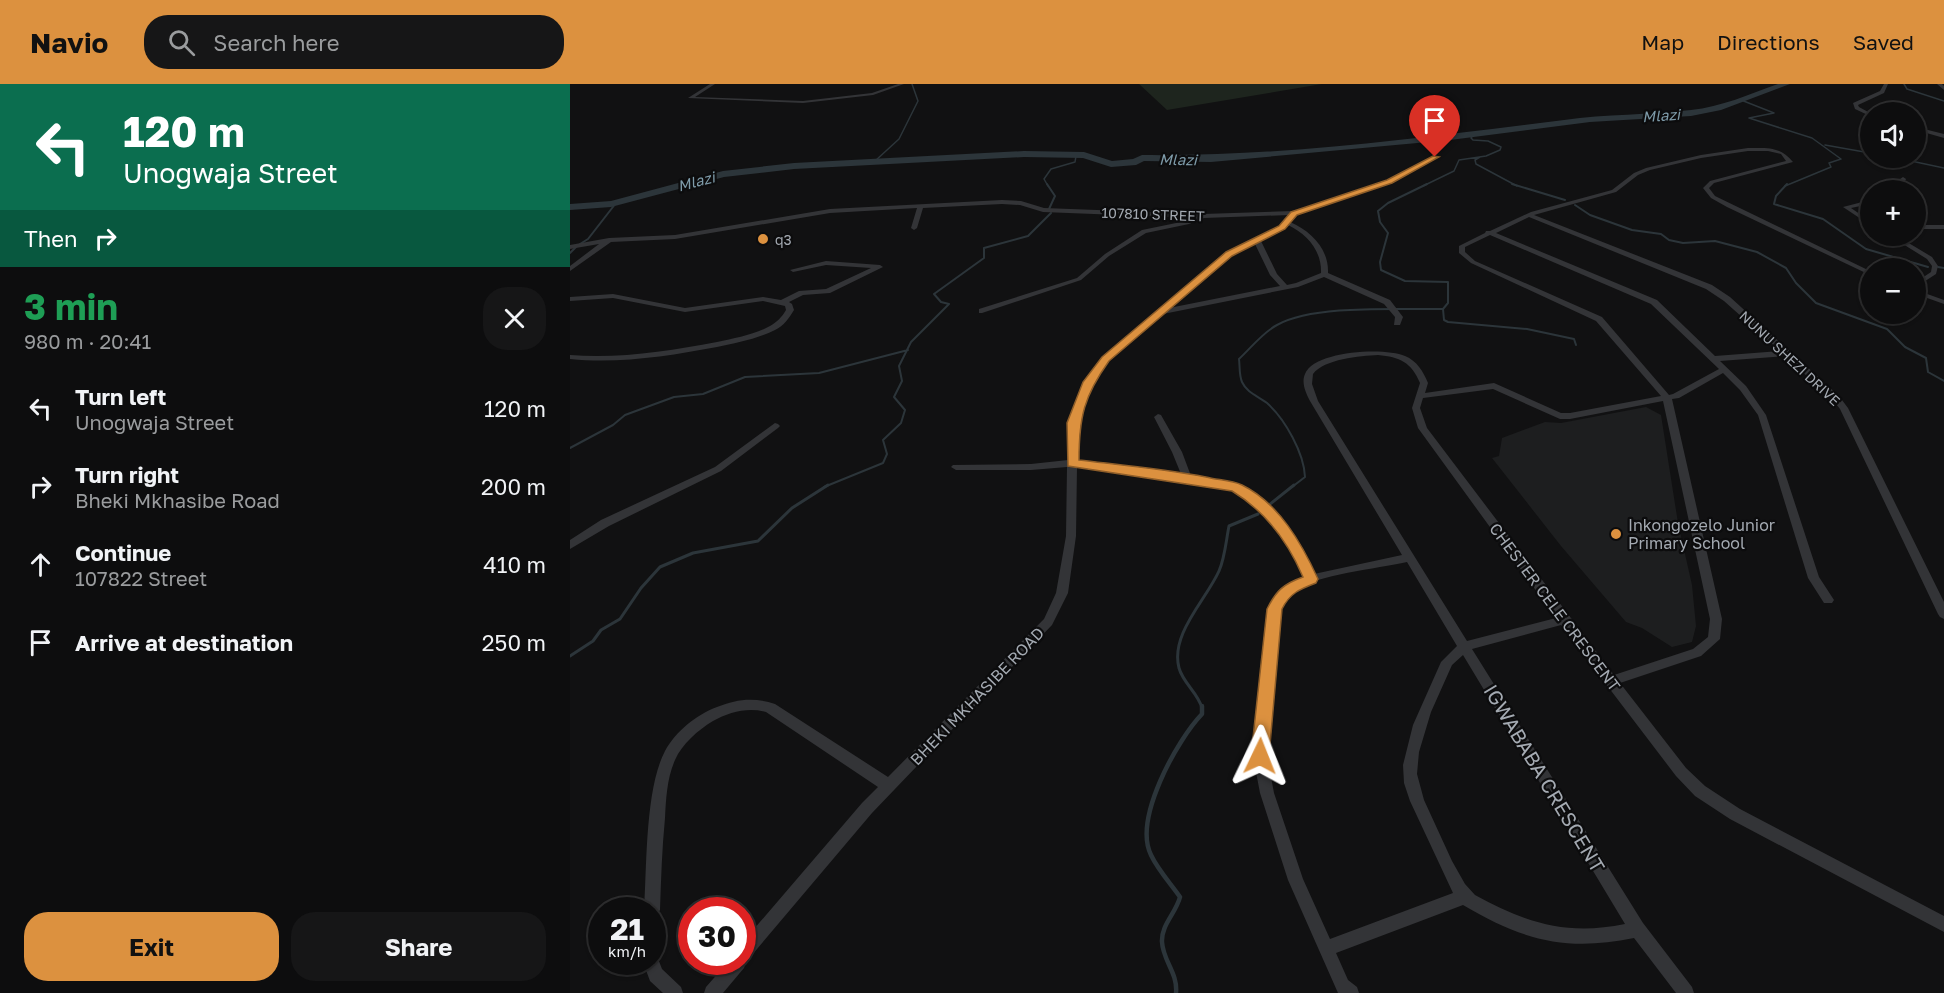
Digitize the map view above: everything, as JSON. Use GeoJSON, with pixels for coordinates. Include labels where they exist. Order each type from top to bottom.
{"type":"FeatureCollection","features":[{"type":"Feature","properties":{"kind":"street"},"geometry":{"type":"LineString","coordinates":[[714,84],[690,98],[803,102],[873,94],[902,84]]}},
{"type":"Feature","properties":{"kind":"street"},"geometry":{"type":"LineString","coordinates":[[1860,110],[1856,103],[1882,92],[1886,84]]}},
{"type":"Feature","properties":{"kind":"street"},"geometry":{"type":"LineString","coordinates":[[1939,84],[1944,89]]}},
{"type":"Feature","properties":{"kind":"street"},"geometry":{"type":"LineString","coordinates":[[1926,132],[1944,136]]}},
{"type":"Feature","properties":{"kind":"street"},"geometry":{"type":"LineString","coordinates":[[1611,681],[1697,653],[1714,639],[1716,619],[1667,398],[1599,319],[1473,262],[1462,254],[1460,249],[1465,243],[1528,215],[1614,191],[1636,174],[1648,169],[1748,148],[1766,149],[1787,156],[1790,162],[1712,182],[1706,188],[1709,193],[1729,206],[1860,268]]}},
{"type":"Feature","properties":{"kind":"street"},"geometry":{"type":"LineString","coordinates":[[1324,274],[1325,266],[1311,237],[1291,218],[1389,182],[1435,157]]}},
{"type":"Feature","properties":{"kind":"street","name":"107810 STREET"},"geometry":{"type":"LineString","coordinates":[[570,247],[607,241],[675,237],[830,211],[1014,202],[1043,210],[1291,218]]}},
{"type":"Feature","properties":{"kind":"street"},"geometry":{"type":"LineString","coordinates":[[1860,204],[1846,207],[1860,216]]}},
{"type":"Feature","properties":{"kind":"street"},"geometry":{"type":"LineString","coordinates":[[914,228],[920,208]]}},
{"type":"Feature","properties":{"kind":"street","name":"NUNU SHEZI DRIVE"},"geometry":{"type":"LineString","coordinates":[[1528,215],[1709,287],[1727,299],[1836,398],[1844,408],[1944,614]]}},
{"type":"Feature","properties":{"kind":"street"},"geometry":{"type":"LineString","coordinates":[[982,311],[1079,279],[1107,255],[1144,231],[1187,223],[1203,216]]}},
{"type":"Feature","properties":{"kind":"street","name":"BHEKI MKHASIBE ROAD"},"geometry":{"type":"LineString","coordinates":[[756,939],[867,808],[1048,622],[1062,593],[1071,536],[1073,423],[1092,376],[1106,359],[1229,254],[1257,240],[1291,218]]}},
{"type":"Feature","properties":{"kind":"street"},"geometry":{"type":"LineString","coordinates":[[1926,227],[1942,228]]}},
{"type":"Feature","properties":{"kind":"street"},"geometry":{"type":"LineString","coordinates":[[1488,232],[1654,302],[1755,402],[1762,415],[1814,578],[1828,600]]}},
{"type":"Feature","properties":{"kind":"street"},"geometry":{"type":"LineString","coordinates":[[1257,240],[1274,275],[1285,287]]}},
{"type":"Feature","properties":{"kind":"street"},"geometry":{"type":"LineString","coordinates":[[570,269],[607,241]]}},
{"type":"Feature","properties":{"kind":"street"},"geometry":{"type":"LineString","coordinates":[[1910,246],[1930,258],[1935,266],[1934,273],[1926,278]]}},
{"type":"Feature","properties":{"kind":"street"},"geometry":{"type":"LineString","coordinates":[[570,299],[613,296],[685,310],[763,299],[783,302],[802,293],[827,291],[880,267],[826,263],[793,270]]}},
{"type":"Feature","properties":{"kind":"street"},"geometry":{"type":"LineString","coordinates":[[1161,312],[1308,282],[1324,274],[1365,291],[1397,316]]}},
{"type":"Feature","properties":{"kind":"street"},"geometry":{"type":"LineString","coordinates":[[1926,296],[1944,302]]}},
{"type":"Feature","properties":{"kind":"street"},"geometry":{"type":"LineString","coordinates":[[570,357],[616,359],[754,335],[772,328],[786,318],[790,310],[783,302]]}},
{"type":"Feature","properties":{"kind":"street","name":"IGWABABA CRESCENT"},"geometry":{"type":"LineString","coordinates":[[1420,396],[1424,383],[1418,368],[1401,357],[1383,353],[1358,354],[1326,362],[1311,371],[1308,381],[1314,401],[1637,929],[1686,993]]}},
{"type":"Feature","properties":{"kind":"street"},"geometry":{"type":"LineString","coordinates":[[1714,359],[1787,353]]}},
{"type":"Feature","properties":{"kind":"street"},"geometry":{"type":"LineString","coordinates":[[1420,396],[1494,386],[1560,416],[1584,415],[1667,398],[1723,370]]}},
{"type":"Feature","properties":{"kind":"street","name":"CHESTER CELE CRESCENT"},"geometry":{"type":"LineString","coordinates":[[1420,396],[1416,408],[1423,428],[1564,620],[1680,772],[1700,791],[1735,814],[1944,924]]}},
{"type":"Feature","properties":{"kind":"street"},"geometry":{"type":"LineString","coordinates":[[1158,417],[1187,478]]}},
{"type":"Feature","properties":{"kind":"street"},"geometry":{"type":"LineString","coordinates":[[570,544],[605,523],[718,469],[776,426]]}},
{"type":"Feature","properties":{"kind":"street"},"geometry":{"type":"LineString","coordinates":[[956,467],[1031,467],[1073,463],[1187,478],[1236,488],[1250,496],[1292,540],[1311,579]]}},
{"type":"Feature","properties":{"kind":"street"},"geometry":{"type":"LineString","coordinates":[[1344,991],[1328,948],[1296,880],[1267,793],[1260,756],[1275,609],[1287,591],[1311,579],[1411,557]]}},
{"type":"Feature","properties":{"kind":"street"},"geometry":{"type":"LineString","coordinates":[[1564,620],[1465,646],[1448,662],[1417,734],[1410,766],[1417,799],[1464,897],[1536,932],[1563,938],[1603,937],[1637,929]]}},
{"type":"Feature","properties":{"kind":"street"},"geometry":{"type":"LineString","coordinates":[[653,897],[664,771],[677,745],[700,722],[714,714],[744,704],[757,703],[770,708],[889,786]]}},
{"type":"Feature","properties":{"kind":"street"},"geometry":{"type":"LineString","coordinates":[[1328,948],[1464,897]]}},
{"type":"Feature","properties":{"kind":"street"},"geometry":{"type":"LineString","coordinates":[[656,975],[675,993]]}},
{"type":"Feature","properties":{"kind":"street"},"geometry":{"type":"LineString","coordinates":[[712,993],[727,975]]}},
{"type":"Feature","properties":{"kind":"shaded area"},"geometry":{"type":"Polygon","coordinates":[[[1139,84],[1322,84],[1167,110],[1139,84]]]}},
{"type":"Feature","properties":{"kind":"shaded area","name":"Inkongozelo Junior Primary School"},"geometry":{"type":"Polygon","coordinates":[[[1646,407],[1661,415],[1678,523],[1692,585],[1696,626],[1692,642],[1672,647],[1642,628],[1626,622],[1561,546],[1492,458],[1499,456],[1502,438],[1545,422],[1561,423],[1646,407]]]}},
{"type":"Feature","properties":{"kind":"waterway"},"geometry":{"type":"LineString","coordinates":[[875,161],[899,139],[918,101],[912,84]]}},
{"type":"Feature","properties":{"kind":"waterway","name":"Mlazi"},"geometry":{"type":"LineString","coordinates":[[570,207],[611,204],[723,174],[794,166],[1024,154],[1084,155],[1111,164],[1136,162],[1142,158],[1211,159],[1450,137],[1590,119],[1691,113],[1718,108],[1786,84]]}},
{"type":"Feature","properties":{"kind":"waterway"},"geometry":{"type":"LineString","coordinates":[[1904,84],[1907,89],[1944,101]]}},
{"type":"Feature","properties":{"kind":"waterway"},"geometry":{"type":"LineString","coordinates":[[1741,100],[1774,113],[1749,118],[1812,138],[1841,159],[1829,163],[1831,167],[1785,186]]}},
{"type":"Feature","properties":{"kind":"waterway"},"geometry":{"type":"LineString","coordinates":[[1423,186],[1454,171],[1459,160],[1486,156],[1500,150],[1501,147],[1488,141],[1473,140],[1471,138],[1474,134]]}},
{"type":"Feature","properties":{"kind":"waterway"},"geometry":{"type":"LineString","coordinates":[[1825,145],[1860,151]]}},
{"type":"Feature","properties":{"kind":"waterway"},"geometry":{"type":"LineString","coordinates":[[1048,186],[1044,179],[1051,169],[1075,162],[1076,156]]}},
{"type":"Feature","properties":{"kind":"waterway"},"geometry":{"type":"LineString","coordinates":[[1480,157],[1475,160],[1476,164],[1515,185]]}},
{"type":"Feature","properties":{"kind":"waterway"},"geometry":{"type":"LineString","coordinates":[[1926,164],[1944,168]]}},
{"type":"Feature","properties":{"kind":"waterway"},"geometry":{"type":"LineString","coordinates":[[1047,184],[1055,196],[1049,209]]}},
{"type":"Feature","properties":{"kind":"waterway"},"geometry":{"type":"LineString","coordinates":[[1427,184],[1388,203],[1378,211],[1380,222],[1388,233],[1380,262],[1381,270],[1405,281],[1448,282],[1448,303],[1443,309]]}},
{"type":"Feature","properties":{"kind":"waterway"},"geometry":{"type":"LineString","coordinates":[[1515,185],[1565,200]]}},
{"type":"Feature","properties":{"kind":"waterway"},"geometry":{"type":"LineString","coordinates":[[1785,186],[1776,196],[1774,204],[1823,219],[1866,249],[1928,267]]}},
{"type":"Feature","properties":{"kind":"waterway"},"geometry":{"type":"LineString","coordinates":[[580,244],[588,239],[616,203]]}},
{"type":"Feature","properties":{"kind":"waterway"},"geometry":{"type":"LineString","coordinates":[[1575,205],[1590,215],[1632,230],[1661,234],[1669,240],[1683,243],[1715,241],[1757,252],[1786,268],[1796,283],[1816,303],[1887,329],[1905,347],[1926,358],[1928,372],[1944,381]]}},
{"type":"Feature","properties":{"kind":"waterway"},"geometry":{"type":"LineString","coordinates":[[907,350],[911,342],[949,304],[941,302],[934,294],[984,258],[984,248],[1028,236],[1051,213]]}},
{"type":"Feature","properties":{"kind":"waterway"},"geometry":{"type":"LineString","coordinates":[[570,253],[577,246]]}},
{"type":"Feature","properties":{"kind":"waterway"},"geometry":{"type":"LineString","coordinates":[[1938,267],[1944,268]]}},
{"type":"Feature","properties":{"kind":"waterway"},"geometry":{"type":"LineString","coordinates":[[1292,487],[1305,477],[1297,447],[1287,427],[1274,410],[1244,386],[1240,377],[1239,359],[1266,332],[1293,318],[1358,309],[1443,309]]}},
{"type":"Feature","properties":{"kind":"waterway"},"geometry":{"type":"LineString","coordinates":[[1443,309],[1444,320],[1448,322],[1527,329],[1574,339],[1576,345]]}},
{"type":"Feature","properties":{"kind":"waterway"},"geometry":{"type":"LineString","coordinates":[[570,448],[613,425],[625,415],[674,397],[703,394],[745,377],[819,373],[907,350]]}},
{"type":"Feature","properties":{"kind":"waterway"},"geometry":{"type":"LineString","coordinates":[[826,486],[883,463],[887,454],[883,440],[901,423],[905,410],[894,397],[902,381],[899,366],[907,350]]}},
{"type":"Feature","properties":{"kind":"waterway"},"geometry":{"type":"LineString","coordinates":[[1269,505],[1294,485]]}},
{"type":"Feature","properties":{"kind":"waterway"},"geometry":{"type":"LineString","coordinates":[[570,656],[593,641],[601,630],[620,619],[641,588],[660,567],[693,553],[758,541],[792,508],[826,486]]}},
{"type":"Feature","properties":{"kind":"waterway"},"geometry":{"type":"LineString","coordinates":[[1202,708],[1179,668],[1180,643],[1184,630],[1219,571],[1229,526],[1258,514]]}},
{"type":"Feature","properties":{"kind":"waterway"},"geometry":{"type":"LineString","coordinates":[[1176,993],[1175,979],[1163,949],[1162,936],[1180,897],[1151,855],[1147,840],[1148,821],[1160,781],[1181,742],[1202,714],[1202,708]]}},
{"type":"Feature","properties":{"kind":"place","name":"q3"},"geometry":{"type":"Point","coordinates":[763,239]}},
{"type":"Feature","properties":{"kind":"place","name":"Inkongozelo Junior Primary School"},"geometry":{"type":"Point","coordinates":[1616,534]}},
{"type":"Feature","properties":{"kind":"route"},"geometry":{"type":"LineString","coordinates":[[1260,756],[1275,609],[1281,595],[1292,586],[1311,579],[1300,554],[1282,527],[1250,496],[1236,488],[1187,478],[1073,463],[1073,423],[1089,382],[1106,359],[1229,254],[1282,228],[1294,213],[1389,182],[1435,157]]}}]}
